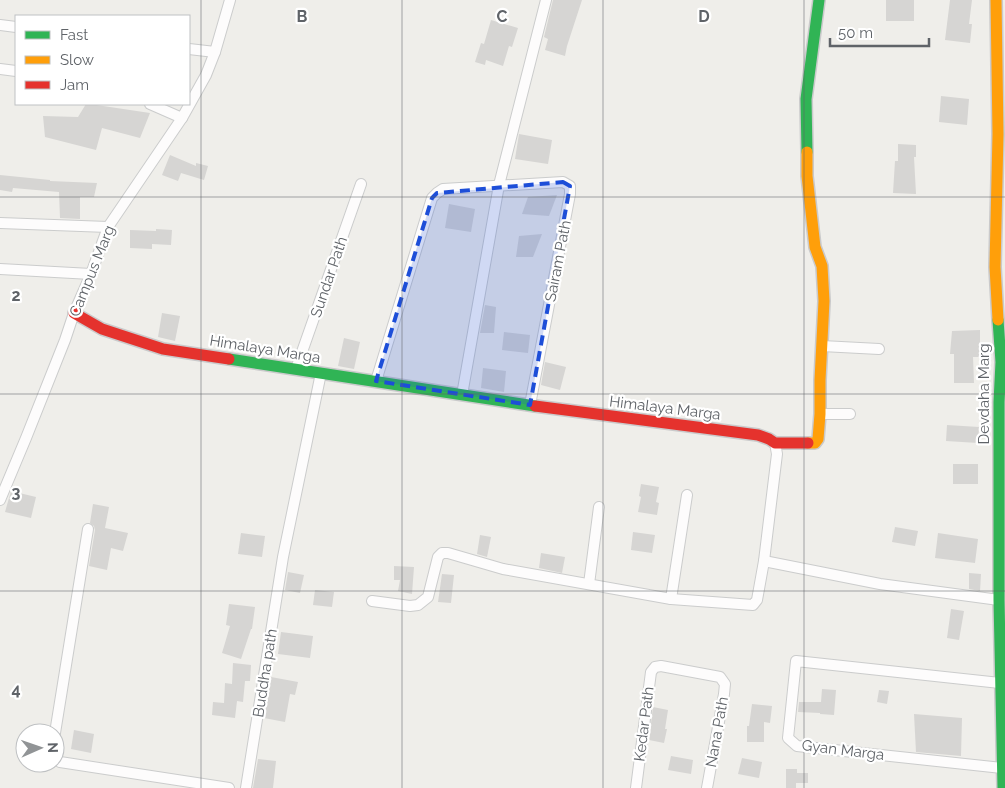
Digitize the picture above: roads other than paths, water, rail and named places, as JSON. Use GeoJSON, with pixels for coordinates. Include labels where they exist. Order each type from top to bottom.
{"type":"FeatureCollection","features":[{"type":"Feature","properties":{"kind":"street","name":"Campus Marg"},"geometry":{"type":"LineString","coordinates":[[190,104],[206,75],[215,52],[230,0]]}},
{"type":"Feature","properties":{"kind":"street"},"geometry":{"type":"LineString","coordinates":[[462,395],[500,185],[546,0]]}},
{"type":"Feature","properties":{"kind":"street","name":"Himalaya Marga"},"geometry":{"type":"LineString","coordinates":[[74,314],[102,329],[163,349],[530,405],[758,435],[775,443],[815,443],[818,439],[820,414],[824,301],[822,266],[815,247],[807,176],[806,99],[819,0]]}},
{"type":"Feature","properties":{"kind":"street","name":"Devdaha Marg"},"geometry":{"type":"LineString","coordinates":[[996,0],[1002,134],[1000,268],[1002,402],[999,600],[1002,616],[1000,683],[1003,703],[1003,788]]}},
{"type":"Feature","properties":{"kind":"street"},"geometry":{"type":"LineString","coordinates":[[0,25],[15,27]]}},
{"type":"Feature","properties":{"kind":"street"},"geometry":{"type":"LineString","coordinates":[[190,49],[215,52]]}},
{"type":"Feature","properties":{"kind":"street"},"geometry":{"type":"LineString","coordinates":[[0,69],[15,72]]}},
{"type":"Feature","properties":{"kind":"street"},"geometry":{"type":"LineString","coordinates":[[152,105],[182,118]]}},
{"type":"Feature","properties":{"kind":"street","name":"Campus Marg"},"geometry":{"type":"LineString","coordinates":[[0,500],[30,429],[108,228],[189,105]]}},
{"type":"Feature","properties":{"kind":"street","name":"Sairam Path"},"geometry":{"type":"LineString","coordinates":[[376,382],[432,198],[443,189],[563,182],[570,186],[570,194],[530,405]]}},
{"type":"Feature","properties":{"kind":"street","name":"Sundar Path"},"geometry":{"type":"LineString","coordinates":[[296,370],[361,184]]}},
{"type":"Feature","properties":{"kind":"street"},"geometry":{"type":"LineString","coordinates":[[0,223],[108,228]]}},
{"type":"Feature","properties":{"kind":"street"},"geometry":{"type":"LineString","coordinates":[[0,269],[91,274]]}},
{"type":"Feature","properties":{"kind":"street"},"geometry":{"type":"LineString","coordinates":[[822,346],[879,349]]}},
{"type":"Feature","properties":{"kind":"street","name":"Buddha path"},"geometry":{"type":"LineString","coordinates":[[246,788],[283,558],[321,373]]}},
{"type":"Feature","properties":{"kind":"street"},"geometry":{"type":"LineString","coordinates":[[820,414],[850,414]]}},
{"type":"Feature","properties":{"kind":"street"},"geometry":{"type":"LineString","coordinates":[[372,601],[410,606],[418,605],[428,596],[438,557],[442,553],[448,553],[503,569],[671,599],[753,605],[757,600],[764,561],[777,454],[775,443]]}},
{"type":"Feature","properties":{"kind":"street"},"geometry":{"type":"LineString","coordinates":[[671,599],[687,495]]}},
{"type":"Feature","properties":{"kind":"street"},"geometry":{"type":"LineString","coordinates":[[589,584],[599,507]]}},
{"type":"Feature","properties":{"kind":"street"},"geometry":{"type":"LineString","coordinates":[[57,723],[88,529]]}},
{"type":"Feature","properties":{"kind":"street"},"geometry":{"type":"LineString","coordinates":[[764,561],[880,584],[999,600]]}},
{"type":"Feature","properties":{"kind":"street","name":"Gyan Marga"},"geometry":{"type":"LineString","coordinates":[[1000,683],[796,661],[788,738],[797,746],[1002,768]]}},
{"type":"Feature","properties":{"kind":"street","name":"Kedar Path"},"geometry":{"type":"LineString","coordinates":[[636,788],[651,672],[655,667],[662,666],[720,677]]}},
{"type":"Feature","properties":{"kind":"street","name":"Nana Path"},"geometry":{"type":"LineString","coordinates":[[707,788],[724,694],[725,684],[720,677]]}},
{"type":"Feature","properties":{"kind":"street"},"geometry":{"type":"LineString","coordinates":[[65,763],[229,788]]}}]}
